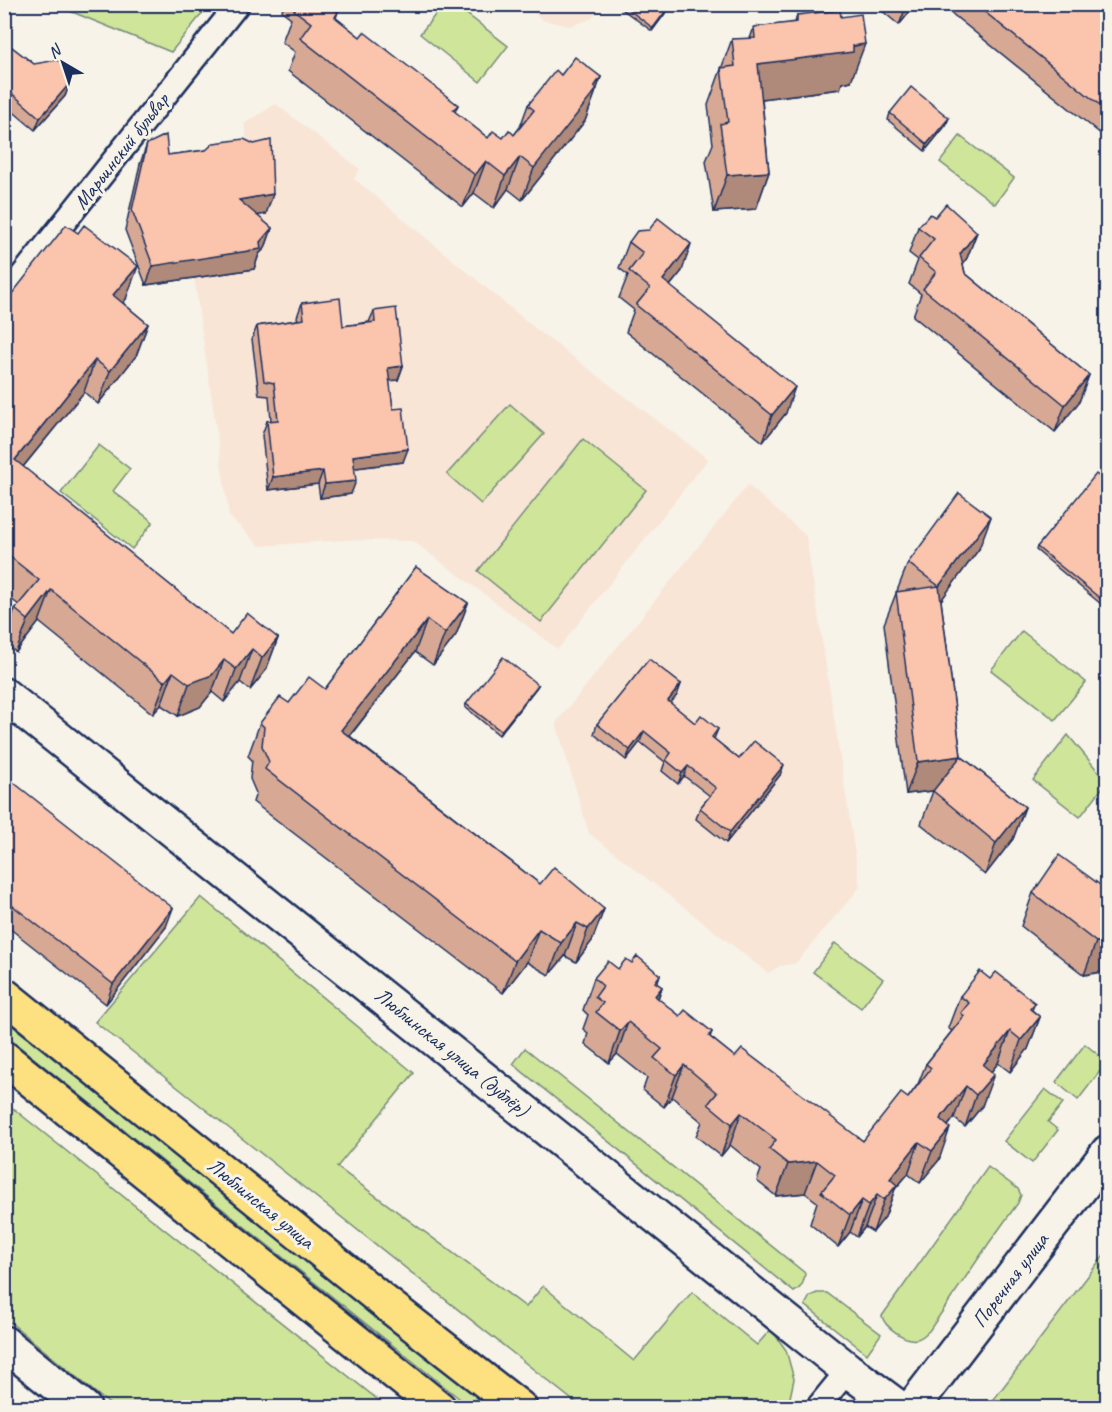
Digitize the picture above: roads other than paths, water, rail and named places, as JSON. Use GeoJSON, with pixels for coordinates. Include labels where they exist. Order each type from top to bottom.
{"type":"FeatureCollection","features":[{"type":"Feature","properties":{"kind":"main road","name":"Люблинская улица"},"geometry":{"type":"LineString","coordinates":[[4,995],[374,1294],[520,1407]]}},
{"type":"Feature","properties":{"kind":"main road"},"geometry":{"type":"LineString","coordinates":[[4,1058],[439,1407]]}},
{"type":"Feature","properties":{"kind":"street","name":"Марьинский бульвар"},"geometry":{"type":"LineString","coordinates":[[4,298],[238,4]]}},
{"type":"Feature","properties":{"kind":"street","name":"Люблинская улица (дублёр)"},"geometry":{"type":"LineString","coordinates":[[4,695],[848,1370],[899,1407]]}},
{"type":"Feature","properties":{"kind":"street","name":"Поречная улица"},"geometry":{"type":"LineString","coordinates":[[912,1407],[1107,1152]]}},
{"type":"Feature","properties":{"kind":"street"},"geometry":{"type":"LineString","coordinates":[[4,1343],[84,1407]]}},
{"type":"Feature","properties":{"kind":"street"},"geometry":{"type":"LineString","coordinates":[[817,1407],[848,1370]]}}]}
